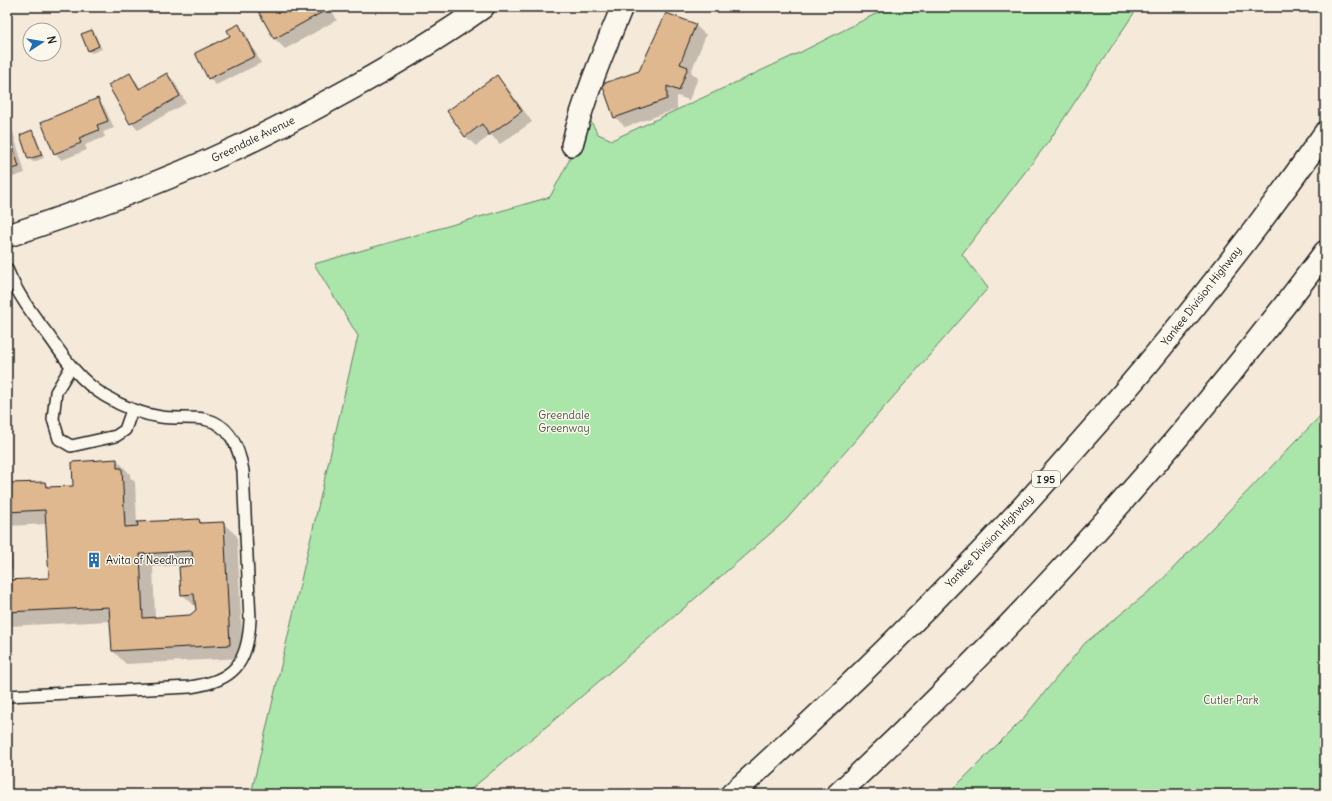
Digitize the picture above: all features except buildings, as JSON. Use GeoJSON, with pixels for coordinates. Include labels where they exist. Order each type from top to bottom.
{"type":"FeatureCollection","features":[{"type":"Feature","properties":{"kind":"main road","name":"Greendale Avenue"},"geometry":{"type":"LineString","coordinates":[[7,236],[133,192],[236,148],[300,117],[392,66],[459,24],[483,7]]}},
{"type":"Feature","properties":{"kind":"main road","name":"Yankee Division Highway"},"geometry":{"type":"LineString","coordinates":[[732,794],[813,720],[923,611],[984,548],[1082,440],[1144,368],[1270,209],[1325,133]]}},
{"type":"Feature","properties":{"kind":"main road"},"geometry":{"type":"LineString","coordinates":[[838,794],[984,651],[1090,537],[1202,407],[1325,252]]}},
{"type":"Feature","properties":{"kind":"street"},"geometry":{"type":"LineString","coordinates":[[572,145],[578,121],[594,75],[622,7]]}},
{"type":"Feature","properties":{"kind":"lane"},"geometry":{"type":"LineString","coordinates":[[7,269],[12,281],[28,307],[71,367],[91,387],[117,403],[132,410],[163,417],[203,419],[214,422],[222,427],[237,445],[243,471],[250,620],[247,647],[242,658],[236,668],[227,676],[214,682],[190,687],[7,696]]}},
{"type":"Feature","properties":{"kind":"lane"},"geometry":{"type":"LineString","coordinates":[[71,367],[56,392],[54,419],[59,439],[72,446],[116,436],[125,430],[132,410]]}},
{"type":"Feature","properties":{"kind":"green space","name":"Greendale Greenway"},"geometry":{"type":"Polygon","coordinates":[[[889,7],[1138,7],[1049,141],[962,254],[988,288],[786,520],[553,721],[465,794],[251,794],[358,336],[314,264],[550,197],[590,120],[598,134],[612,140],[801,52],[889,7]]]}},
{"type":"Feature","properties":{"kind":"green space","name":"Cutler Park"},"geometry":{"type":"Polygon","coordinates":[[[1325,411],[1325,794],[948,794],[1021,721],[1085,643],[1157,585],[1325,411]]]}},
{"type":"Feature","properties":{"kind":"place","name":"Avita of Needham"},"geometry":{"type":"Point","coordinates":[94,560]}}]}
